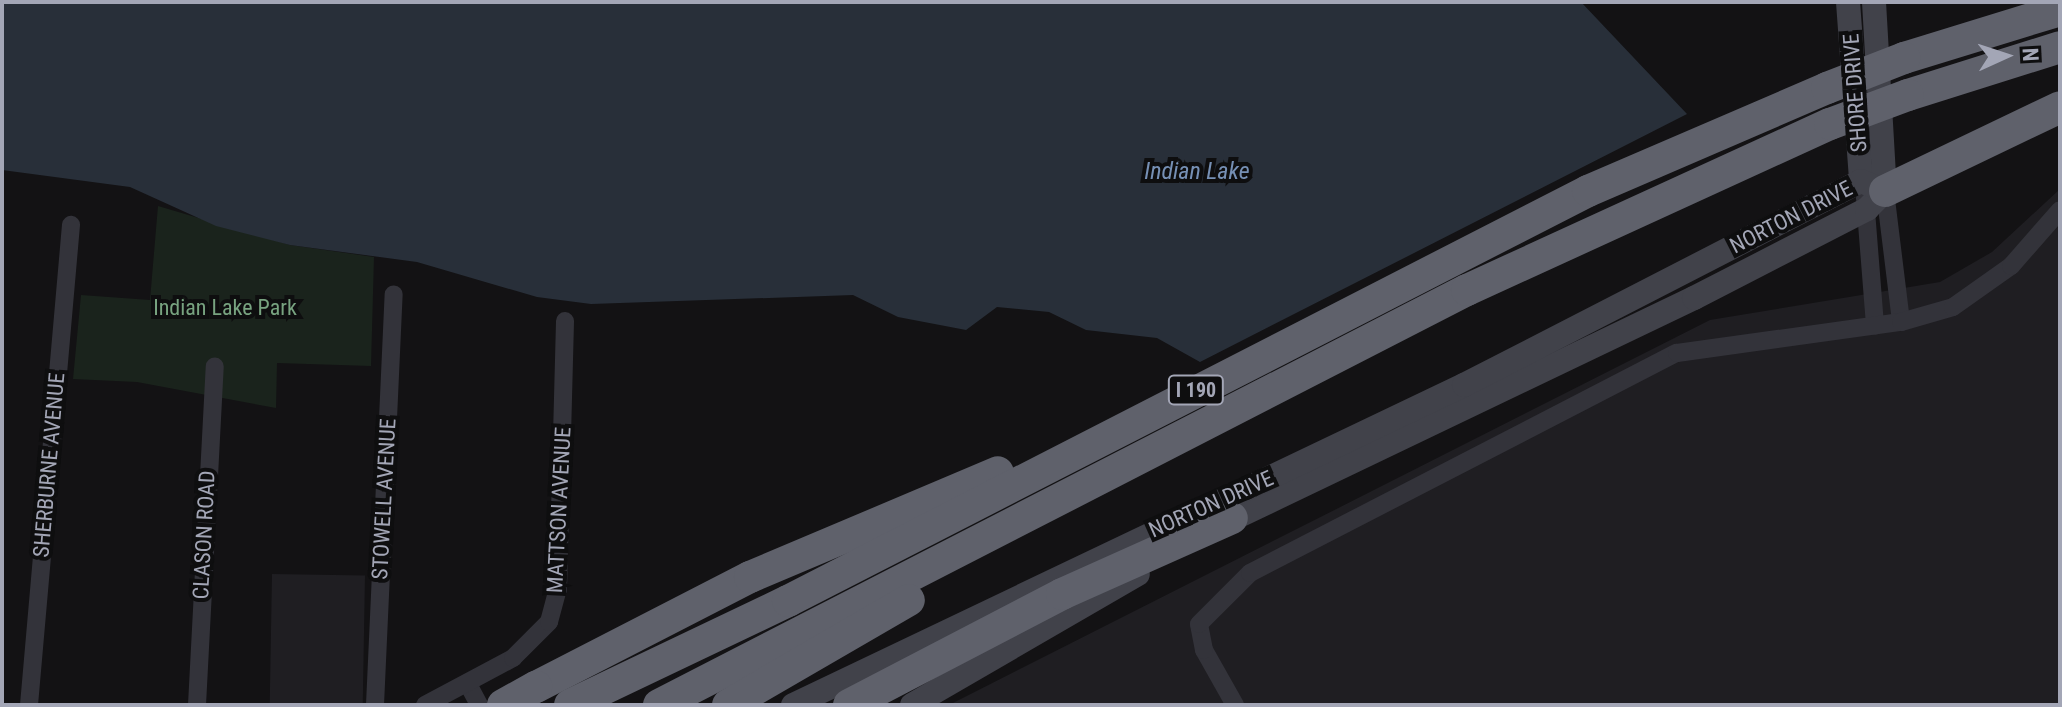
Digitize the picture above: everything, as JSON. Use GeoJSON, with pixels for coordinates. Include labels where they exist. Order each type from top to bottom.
{"type":"FeatureCollection","features":[{"type":"Feature","properties":{"kind":"highway","name":"I 190"},"geometry":{"type":"LineString","coordinates":[[570,705],[1588,191],[1904,58],[2060,10]]}},
{"type":"Feature","properties":{"kind":"highway","name":"I 190"},"geometry":{"type":"LineString","coordinates":[[659,705],[1611,220],[1830,124],[1908,95],[2060,47]]}},
{"type":"Feature","properties":{"kind":"highway"},"geometry":{"type":"LineString","coordinates":[[1871,194],[2060,107]]}},
{"type":"Feature","properties":{"kind":"highway"},"geometry":{"type":"LineString","coordinates":[[505,705],[750,577],[1126,426]]}},
{"type":"Feature","properties":{"kind":"highway"},"geometry":{"type":"LineString","coordinates":[[728,705],[1150,453]]}},
{"type":"Feature","properties":{"kind":"highway"},"geometry":{"type":"LineString","coordinates":[[849,705],[1062,594],[1232,518]]}},
{"type":"Feature","properties":{"kind":"main road","name":"SHORE DRIVE"},"geometry":{"type":"LineString","coordinates":[[1848,2],[1871,194]]}},
{"type":"Feature","properties":{"kind":"main road","name":"SHORE DRIVE"},"geometry":{"type":"LineString","coordinates":[[1871,194],[1874,2]]}},
{"type":"Feature","properties":{"kind":"main road","name":"NORTON DRIVE"},"geometry":{"type":"LineString","coordinates":[[912,705],[1232,518],[1542,374],[1871,194]]}},
{"type":"Feature","properties":{"kind":"main road","name":"NORTON DRIVE"},"geometry":{"type":"LineString","coordinates":[[793,705],[1871,194]]}},
{"type":"Feature","properties":{"kind":"street","name":"SHORE DRIVE"},"geometry":{"type":"LineString","coordinates":[[1871,194],[1901,322]]}},
{"type":"Feature","properties":{"kind":"street","name":"SHORE DRIVE"},"geometry":{"type":"LineString","coordinates":[[1871,194],[1875,326]]}},
{"type":"Feature","properties":{"kind":"street"},"geometry":{"type":"LineString","coordinates":[[1235,705],[1204,650],[1199,624],[1250,573],[1677,353],[1901,322],[1982,290],[2060,210]]}},
{"type":"Feature","properties":{"kind":"street","name":"SHERBURNE AVENUE"},"geometry":{"type":"LineString","coordinates":[[29,705],[71,225]]}},
{"type":"Feature","properties":{"kind":"street","name":"STOWELL AVENUE"},"geometry":{"type":"LineString","coordinates":[[375,705],[394,294]]}},
{"type":"Feature","properties":{"kind":"street","name":"MATTSON AVENUE"},"geometry":{"type":"LineString","coordinates":[[425,705],[490,671],[541,633],[557,598],[565,321]]}},
{"type":"Feature","properties":{"kind":"street","name":"CLASON ROAD"},"geometry":{"type":"LineString","coordinates":[[197,705],[215,366]]}},
{"type":"Feature","properties":{"kind":"street"},"geometry":{"type":"LineString","coordinates":[[490,671],[505,705]]}},
{"type":"Feature","properties":{"kind":"street"},"geometry":{"type":"LineString","coordinates":[[468,684],[479,705]]}},
{"type":"Feature","properties":{"kind":"shaded area"},"geometry":{"type":"Polygon","coordinates":[[[2060,189],[2060,705],[949,705],[1710,320],[1940,282],[1992,252],[2060,189]]]}},
{"type":"Feature","properties":{"kind":"shaded area"},"geometry":{"type":"Polygon","coordinates":[[[272,574],[365,576],[363,705],[270,705],[272,574]]]}},
{"type":"Feature","properties":{"kind":"green space","name":"Indian Lake Park"},"geometry":{"type":"Polygon","coordinates":[[[158,206],[290,245],[374,257],[371,366],[277,363],[276,408],[137,382],[73,379],[81,295],[150,300],[158,206]]]}},
{"type":"Feature","properties":{"kind":"water","name":"Indian Lake"},"geometry":{"type":"Polygon","coordinates":[[[2,2],[1581,2],[1687,114],[1200,362],[1157,338],[1086,330],[1049,312],[997,307],[966,330],[898,317],[853,295],[591,304],[537,297],[417,262],[290,245],[216,226],[130,187],[2,170],[2,2]]]}}]}
